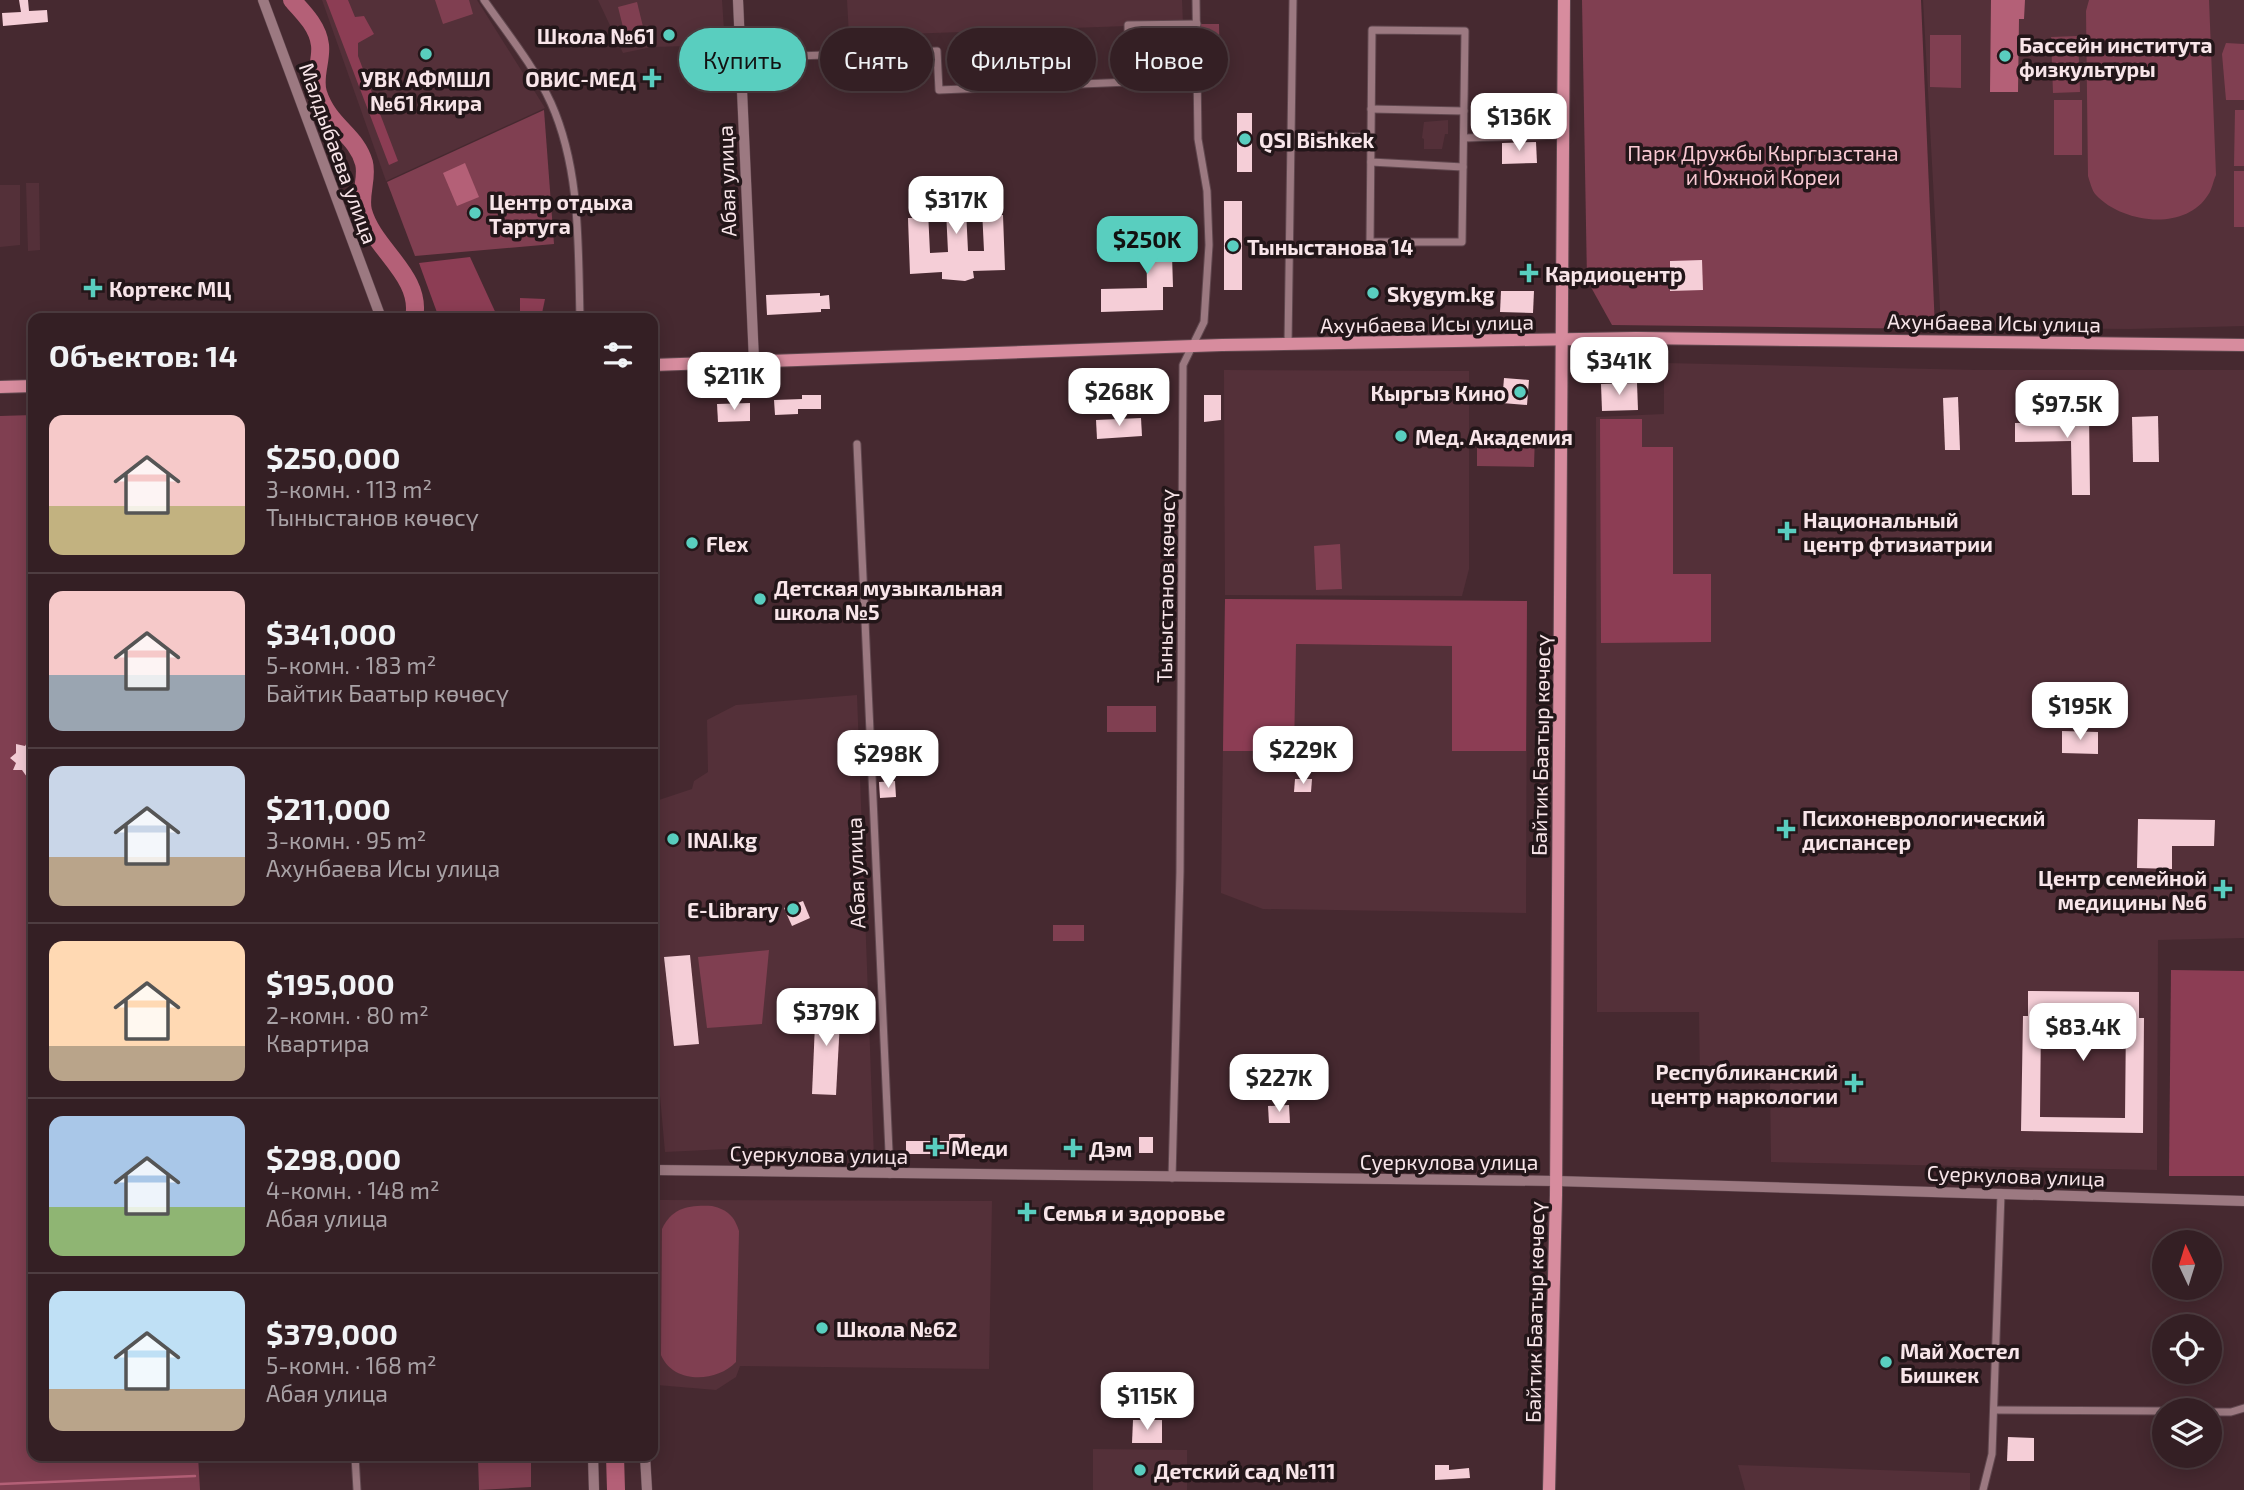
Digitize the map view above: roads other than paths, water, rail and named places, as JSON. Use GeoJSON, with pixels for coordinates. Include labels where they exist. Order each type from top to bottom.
{"type":"FeatureCollection","features":[{"type":"Feature","properties":{"kind":"main road","name":"Байтик Баатыр көчөсү"},"geometry":{"type":"LineString","coordinates":[[1549,1490],[1556,1181],[1564,341],[1564,0]]}},
{"type":"Feature","properties":{"kind":"main road","name":"Ахунбаева Исы улица"},"geometry":{"type":"LineString","coordinates":[[658,365],[1288,344],[1853,340],[2244,345]]}},
{"type":"Feature","properties":{"kind":"main road"},"geometry":{"type":"LineString","coordinates":[[0,387],[28,386]]}},
{"type":"Feature","properties":{"kind":"street","name":"Малдыбаева улица"},"geometry":{"type":"LineString","coordinates":[[263,0],[379,313]]}},
{"type":"Feature","properties":{"kind":"street"},"geometry":{"type":"LineString","coordinates":[[484,0],[534,72],[551,102],[563,137],[569,158],[576,214],[580,313]]}},
{"type":"Feature","properties":{"kind":"street","name":"Абая улица"},"geometry":{"type":"LineString","coordinates":[[738,0],[739,28]]}},
{"type":"Feature","properties":{"kind":"street","name":"Тыныстанов көчөсү"},"geometry":{"type":"LineString","coordinates":[[1172,1178],[1180,872],[1183,365],[1204,322],[1209,245],[1207,191],[1198,139],[1196,0]]}},
{"type":"Feature","properties":{"kind":"street"},"geometry":{"type":"LineString","coordinates":[[1288,344],[1293,0]]}},
{"type":"Feature","properties":{"kind":"street"},"geometry":{"type":"LineString","coordinates":[[806,56],[937,51],[939,90],[1129,82],[1128,25],[1196,24]]}},
{"type":"Feature","properties":{"kind":"street"},"geometry":{"type":"LineString","coordinates":[[1372,30],[1465,31],[1464,111],[1462,243],[1370,242],[1372,30]]}},
{"type":"Feature","properties":{"kind":"street","name":"Абая улица"},"geometry":{"type":"LineString","coordinates":[[742,91],[754,361]]}},
{"type":"Feature","properties":{"kind":"street"},"geometry":{"type":"LineString","coordinates":[[1371,109],[1464,111]]}},
{"type":"Feature","properties":{"kind":"street"},"geometry":{"type":"LineString","coordinates":[[1291,135],[1371,137]]}},
{"type":"Feature","properties":{"kind":"street"},"geometry":{"type":"LineString","coordinates":[[1464,138],[1563,135]]}},
{"type":"Feature","properties":{"kind":"street"},"geometry":{"type":"LineString","coordinates":[[1371,162],[1463,167]]}},
{"type":"Feature","properties":{"kind":"street","name":"Абая улица"},"geometry":{"type":"LineString","coordinates":[[857,444],[883,1073],[890,1174]]}},
{"type":"Feature","properties":{"kind":"street","name":"Суеркулова улица"},"geometry":{"type":"LineString","coordinates":[[658,1170],[1556,1181],[2244,1201]]}},
{"type":"Feature","properties":{"kind":"street"},"geometry":{"type":"LineString","coordinates":[[1983,1490],[1991,1461],[1995,1410],[2001,1194]]}},
{"type":"Feature","properties":{"kind":"street"},"geometry":{"type":"LineString","coordinates":[[2222,1411],[2244,1408]]}},
{"type":"Feature","properties":{"kind":"street"},"geometry":{"type":"LineString","coordinates":[[1995,1410],[2152,1411]]}},
{"type":"Feature","properties":{"kind":"street"},"geometry":{"type":"LineString","coordinates":[[355,1461],[357,1490]]}},
{"type":"Feature","properties":{"kind":"street"},"geometry":{"type":"LineString","coordinates":[[593,1461],[594,1490]]}},
{"type":"Feature","properties":{"kind":"street"},"geometry":{"type":"LineString","coordinates":[[645,1461],[647,1490]]}},
{"type":"Feature","properties":{"kind":"waterway"},"geometry":{"type":"LineString","coordinates":[[292,0],[310,21],[319,38],[316,81],[318,93],[329,114],[360,153],[365,169],[363,211],[368,225],[411,289],[414,313]]}},
{"type":"Feature","properties":{"kind":"waterway"},"geometry":{"type":"LineString","coordinates":[[615,1461],[616,1490]]}},
{"type":"Feature","properties":{"kind":"waterway"},"geometry":{"type":"LineString","coordinates":[[0,1484],[195,1476]]}},
{"type":"Feature","properties":{"kind":"place","name":"Школа №61"},"geometry":{"type":"Point","coordinates":[669,35]}},
{"type":"Feature","properties":{"kind":"place","name":"УВК АФМШЛ №61 Якира"},"geometry":{"type":"Point","coordinates":[426,54]}},
{"type":"Feature","properties":{"kind":"place","name":"Бассейн института физкультуры"},"geometry":{"type":"Point","coordinates":[2005,56]}},
{"type":"Feature","properties":{"kind":"place","name":"ОВИС-МЕД"},"geometry":{"type":"Point","coordinates":[652,78]}},
{"type":"Feature","properties":{"kind":"place","name":"QSI Bishkek"},"geometry":{"type":"Point","coordinates":[1245,139]}},
{"type":"Feature","properties":{"kind":"place","name":"Центр отдыха Тартуга"},"geometry":{"type":"Point","coordinates":[475,213]}},
{"type":"Feature","properties":{"kind":"place","name":"Тыныстанова 14"},"geometry":{"type":"Point","coordinates":[1233,246]}},
{"type":"Feature","properties":{"kind":"place","name":"Кардиоцентр"},"geometry":{"type":"Point","coordinates":[1529,273]}},
{"type":"Feature","properties":{"kind":"place","name":"Кортекс МЦ"},"geometry":{"type":"Point","coordinates":[93,288]}},
{"type":"Feature","properties":{"kind":"place","name":"Skygym.kg"},"geometry":{"type":"Point","coordinates":[1373,293]}},
{"type":"Feature","properties":{"kind":"place","name":"Кыргыз Кино"},"geometry":{"type":"Point","coordinates":[1520,392]}},
{"type":"Feature","properties":{"kind":"place","name":"Мед. Академия"},"geometry":{"type":"Point","coordinates":[1401,436]}},
{"type":"Feature","properties":{"kind":"place","name":"Национальный центр фтизиатрии"},"geometry":{"type":"Point","coordinates":[1787,531]}},
{"type":"Feature","properties":{"kind":"place","name":"Flex"},"geometry":{"type":"Point","coordinates":[692,543]}},
{"type":"Feature","properties":{"kind":"place","name":"Детская музыкальная школа №5"},"geometry":{"type":"Point","coordinates":[760,599]}},
{"type":"Feature","properties":{"kind":"place","name":"Психоневрологический диспансер"},"geometry":{"type":"Point","coordinates":[1786,829]}},
{"type":"Feature","properties":{"kind":"place","name":"INAI.kg"},"geometry":{"type":"Point","coordinates":[673,839]}},
{"type":"Feature","properties":{"kind":"place","name":"Центр семейной медицины №6"},"geometry":{"type":"Point","coordinates":[2223,889]}},
{"type":"Feature","properties":{"kind":"place","name":"E-Library"},"geometry":{"type":"Point","coordinates":[793,909]}},
{"type":"Feature","properties":{"kind":"place","name":"Республиканский центр наркологии"},"geometry":{"type":"Point","coordinates":[1854,1083]}},
{"type":"Feature","properties":{"kind":"place","name":"Меди"},"geometry":{"type":"Point","coordinates":[935,1147]}},
{"type":"Feature","properties":{"kind":"place","name":"Дэм"},"geometry":{"type":"Point","coordinates":[1073,1148]}},
{"type":"Feature","properties":{"kind":"place","name":"Семья и здоровье"},"geometry":{"type":"Point","coordinates":[1027,1212]}},
{"type":"Feature","properties":{"kind":"place","name":"Школа №62"},"geometry":{"type":"Point","coordinates":[822,1328]}},
{"type":"Feature","properties":{"kind":"place","name":"Май Хостел Бишкек"},"geometry":{"type":"Point","coordinates":[1886,1362]}},
{"type":"Feature","properties":{"kind":"place","name":"Детский сад №111"},"geometry":{"type":"Point","coordinates":[1140,1470]}},
{"type":"Feature","properties":{"kind":"park label","name":"Парк Дружбы Кыргызстана и Южной Кореи"},"geometry":{"type":"Point","coordinates":[1763,164]}}]}
